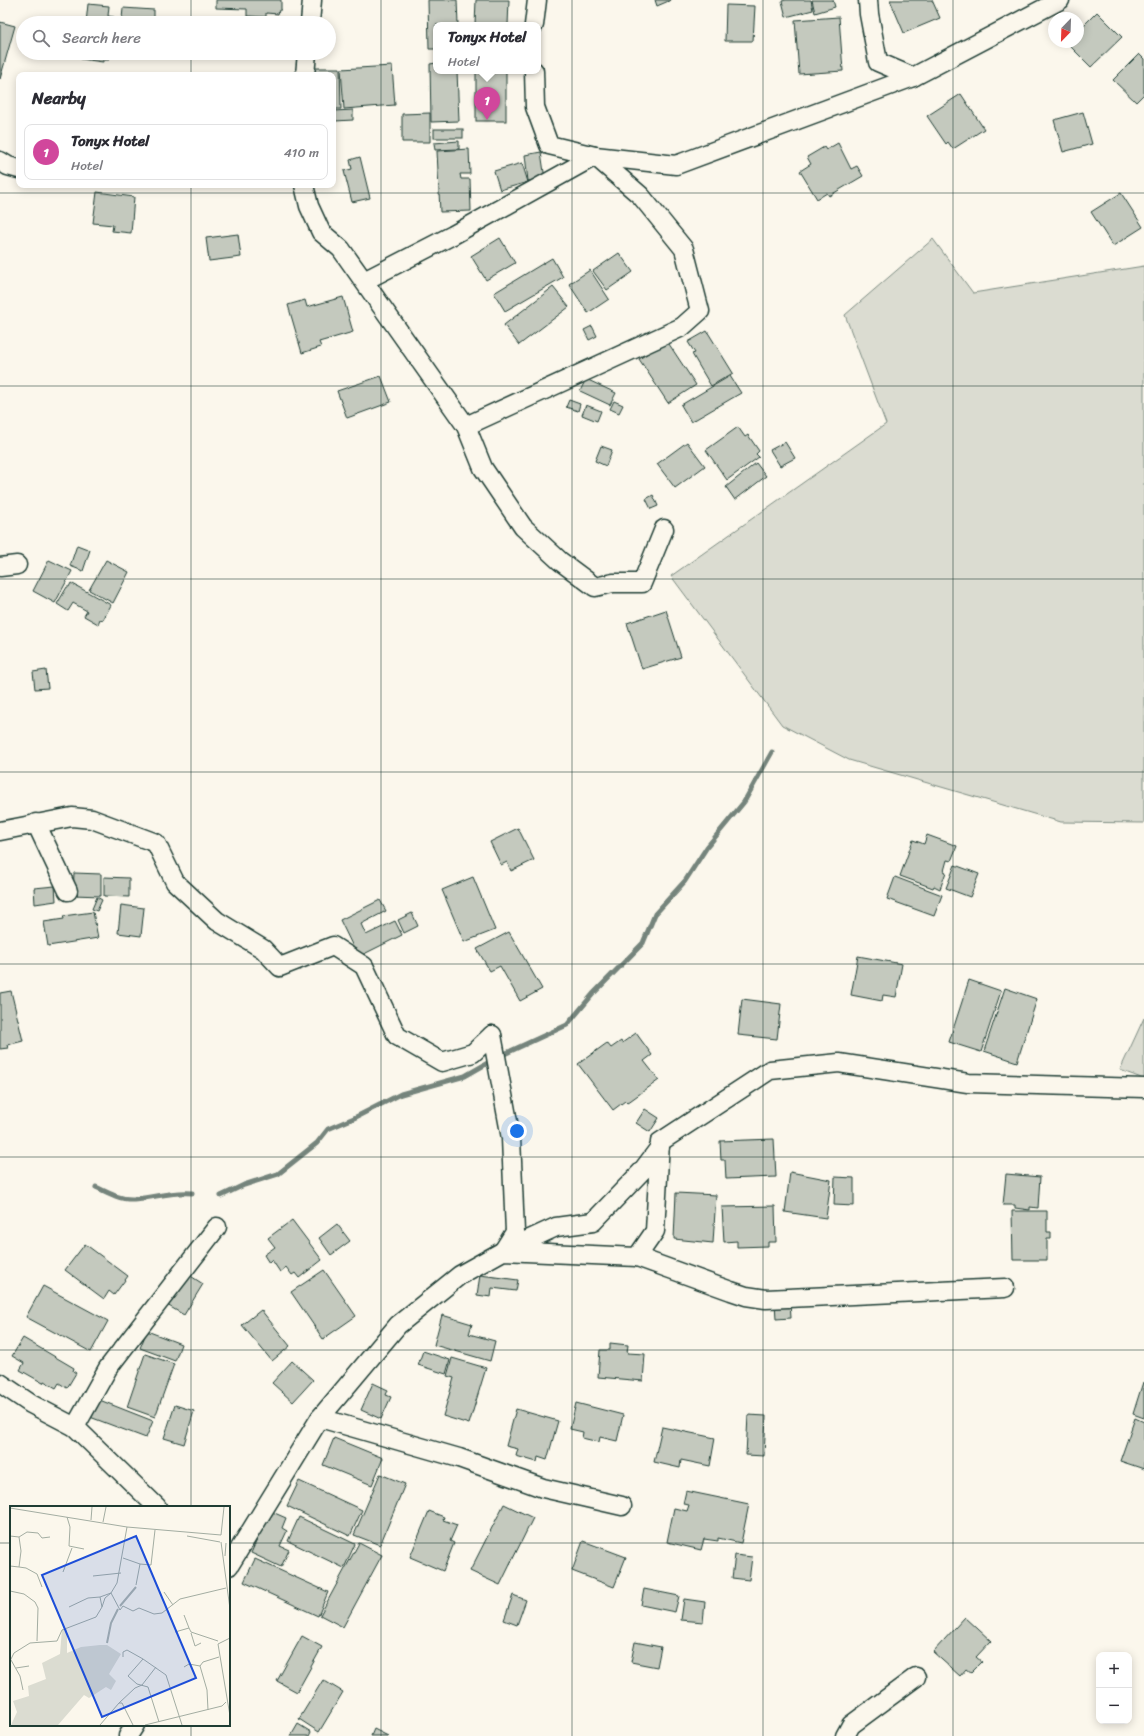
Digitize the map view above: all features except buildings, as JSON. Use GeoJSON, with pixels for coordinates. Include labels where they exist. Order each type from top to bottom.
{"type":"FeatureCollection","features":[{"type":"Feature","properties":{"kind":"street"},"geometry":{"type":"LineString","coordinates":[[311,16],[312,0]]}},
{"type":"Feature","properties":{"kind":"street"},"geometry":{"type":"LineString","coordinates":[[534,22],[537,0]]}},
{"type":"Feature","properties":{"kind":"street"},"geometry":{"type":"LineString","coordinates":[[868,0],[869,14],[878,62],[913,77]]}},
{"type":"Feature","properties":{"kind":"street"},"geometry":{"type":"LineString","coordinates":[[534,74],[535,107],[549,145],[595,156],[676,165],[913,77],[1060,0]]}},
{"type":"Feature","properties":{"kind":"street"},"geometry":{"type":"LineString","coordinates":[[305,72],[306,60]]}},
{"type":"Feature","properties":{"kind":"street"},"geometry":{"type":"LineString","coordinates":[[364,281],[453,235],[595,156]]}},
{"type":"Feature","properties":{"kind":"street"},"geometry":{"type":"LineString","coordinates":[[466,426],[682,327],[700,311],[684,249],[641,196],[595,156]]}},
{"type":"Feature","properties":{"kind":"street"},"geometry":{"type":"LineString","coordinates":[[0,161],[8,166],[16,168]]}},
{"type":"Feature","properties":{"kind":"street"},"geometry":{"type":"LineString","coordinates":[[305,188],[309,206],[321,232],[341,249],[466,426],[483,468],[523,527],[560,561],[595,587],[613,584],[642,583],[664,529]]}},
{"type":"Feature","properties":{"kind":"street"},"geometry":{"type":"LineString","coordinates":[[0,831],[72,817],[92,819],[156,843],[175,882],[218,921],[263,948],[280,966],[333,946],[364,966],[397,1036],[442,1062],[473,1054],[492,1035],[511,1138],[515,1232],[503,1251]]}},
{"type":"Feature","properties":{"kind":"street"},"geometry":{"type":"LineString","coordinates":[[36,823],[68,891]]}},
{"type":"Feature","properties":{"kind":"street"},"geometry":{"type":"LineString","coordinates":[[637,1257],[655,1231],[660,1142],[770,1070],[839,1063],[968,1083],[1144,1088]]}},
{"type":"Feature","properties":{"kind":"street"},"geometry":{"type":"LineString","coordinates":[[230,1563],[320,1418],[398,1325],[460,1275],[503,1251],[556,1226],[593,1222],[642,1172],[660,1147]]}},
{"type":"Feature","properties":{"kind":"street"},"geometry":{"type":"LineString","coordinates":[[75,1427],[108,1368],[217,1226]]}},
{"type":"Feature","properties":{"kind":"street"},"geometry":{"type":"LineString","coordinates":[[503,1251],[637,1257],[738,1294],[766,1299],[1005,1288]]}},
{"type":"Feature","properties":{"kind":"street"},"geometry":{"type":"LineString","coordinates":[[0,1383],[31,1404],[75,1427],[156,1506]]}},
{"type":"Feature","properties":{"kind":"street"},"geometry":{"type":"LineString","coordinates":[[320,1418],[459,1458],[542,1488],[622,1506]]}},
{"type":"Feature","properties":{"kind":"street"},"geometry":{"type":"LineString","coordinates":[[845,1736],[851,1725],[916,1676]]}},
{"type":"Feature","properties":{"kind":"street"},"geometry":{"type":"LineString","coordinates":[[128,1736],[134,1726]]}},
{"type":"Feature","properties":{"kind":"shaded area"},"geometry":{"type":"Polygon","coordinates":[[[933,239],[973,293],[1144,266],[1144,823],[1061,822],[849,760],[782,725],[671,576],[886,424],[845,315],[933,239]]]}},
{"type":"Feature","properties":{"kind":"shaded area"},"geometry":{"type":"Polygon","coordinates":[[[1144,1018],[1144,1079],[1120,1070],[1144,1018]]]}},
{"type":"Feature","properties":{"kind":"waterway"},"geometry":{"type":"LineString","coordinates":[[500,1056],[567,1025],[593,994],[643,943],[655,914],[685,881],[707,847],[744,802],[772,752]]}},
{"type":"Feature","properties":{"kind":"waterway"},"geometry":{"type":"LineString","coordinates":[[221,1196],[244,1185],[278,1174],[317,1143],[328,1129],[354,1118],[401,1094],[465,1076],[493,1060]]}},
{"type":"Feature","properties":{"kind":"waterway"},"geometry":{"type":"LineString","coordinates":[[96,1187],[115,1196],[129,1199],[177,1193],[192,1193]]}},
{"type":"Feature","properties":{"kind":"place","name":"Tonyx Hotel"},"geometry":{"type":"Point","coordinates":[487,120]}}]}
